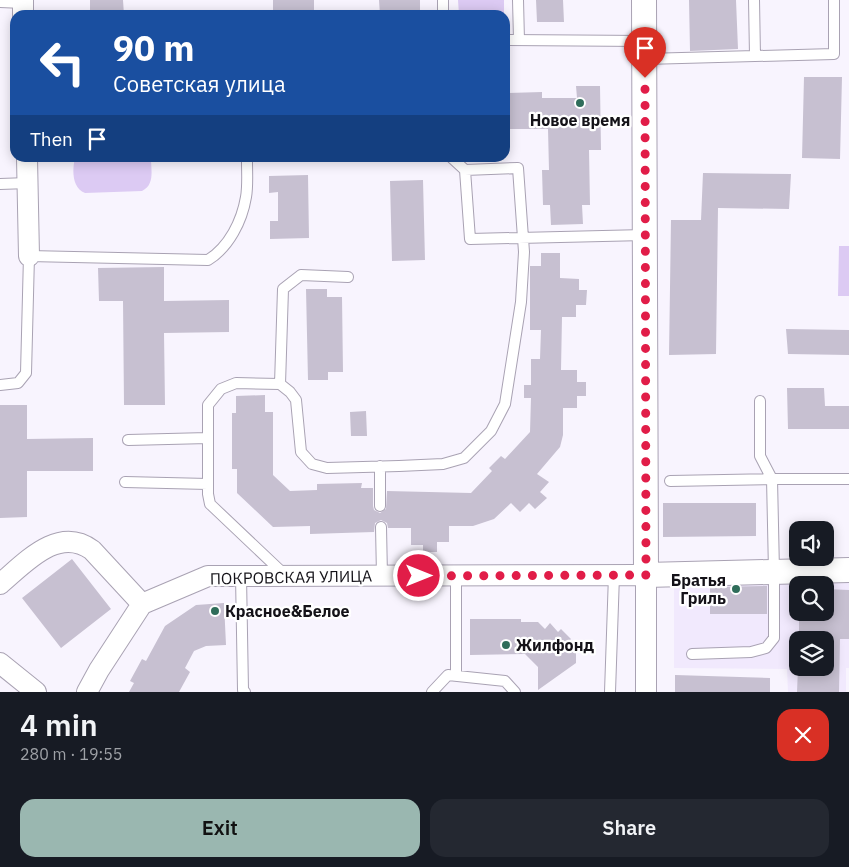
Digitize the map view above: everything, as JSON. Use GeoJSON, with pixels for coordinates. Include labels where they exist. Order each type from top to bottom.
{"type":"FeatureCollection","features":[{"type":"Feature","properties":{"kind":"street"},"geometry":{"type":"LineString","coordinates":[[644,0],[646,692]]}},
{"type":"Feature","properties":{"kind":"street"},"geometry":{"type":"LineString","coordinates":[[27,162],[30,256]]}},
{"type":"Feature","properties":{"kind":"street"},"geometry":{"type":"LineString","coordinates":[[0,584],[55,542],[71,541],[92,550],[142,604],[87,692]]}},
{"type":"Feature","properties":{"kind":"street","name":"ПОКРОВСКАЯ УЛИЦА"},"geometry":{"type":"LineString","coordinates":[[142,604],[208,576],[646,575],[849,570]]}},
{"type":"Feature","properties":{"kind":"street"},"geometry":{"type":"LineString","coordinates":[[0,663],[36,692]]}},
{"type":"Feature","properties":{"kind":"lane"},"geometry":{"type":"LineString","coordinates":[[518,0],[519,40]]}},
{"type":"Feature","properties":{"kind":"lane"},"geometry":{"type":"LineString","coordinates":[[754,0],[755,56]]}},
{"type":"Feature","properties":{"kind":"lane"},"geometry":{"type":"LineString","coordinates":[[510,40],[755,56],[834,54],[834,0]]}},
{"type":"Feature","properties":{"kind":"lane"},"geometry":{"type":"LineString","coordinates":[[0,2],[23,6]]}},
{"type":"Feature","properties":{"kind":"lane"},"geometry":{"type":"LineString","coordinates":[[0,385],[18,383],[26,373],[30,256],[208,260],[227,243],[242,212],[246,196],[247,162]]}},
{"type":"Feature","properties":{"kind":"lane"},"geometry":{"type":"LineString","coordinates":[[456,162],[465,170],[470,239],[645,235]]}},
{"type":"Feature","properties":{"kind":"lane"},"geometry":{"type":"LineString","coordinates":[[286,576],[210,504],[208,484],[208,405],[221,389],[236,383],[280,384],[296,400],[301,452],[312,464],[328,468],[443,464],[464,458],[491,431],[505,404],[521,302],[523,239],[518,168],[465,170]]}},
{"type":"Feature","properties":{"kind":"lane"},"geometry":{"type":"LineString","coordinates":[[0,184],[28,183]]}},
{"type":"Feature","properties":{"kind":"lane"},"geometry":{"type":"LineString","coordinates":[[280,384],[283,289],[301,275],[348,277]]}},
{"type":"Feature","properties":{"kind":"lane"},"geometry":{"type":"LineString","coordinates":[[692,654],[751,652],[766,648],[774,638],[772,479],[760,456],[760,401]]}},
{"type":"Feature","properties":{"kind":"lane"},"geometry":{"type":"LineString","coordinates":[[128,440],[208,438]]}},
{"type":"Feature","properties":{"kind":"lane"},"geometry":{"type":"LineString","coordinates":[[380,466],[380,506]]}},
{"type":"Feature","properties":{"kind":"lane"},"geometry":{"type":"LineString","coordinates":[[670,481],[849,479]]}},
{"type":"Feature","properties":{"kind":"lane"},"geometry":{"type":"LineString","coordinates":[[125,482],[208,484]]}},
{"type":"Feature","properties":{"kind":"lane"},"geometry":{"type":"LineString","coordinates":[[381,528],[382,576]]}},
{"type":"Feature","properties":{"kind":"lane"},"geometry":{"type":"LineString","coordinates":[[456,575],[456,676]]}},
{"type":"Feature","properties":{"kind":"lane"},"geometry":{"type":"LineString","coordinates":[[610,692],[614,575]]}},
{"type":"Feature","properties":{"kind":"lane"},"geometry":{"type":"LineString","coordinates":[[241,576],[243,690],[246,692]]}},
{"type":"Feature","properties":{"kind":"lane"},"geometry":{"type":"LineString","coordinates":[[432,692],[448,675],[505,681],[515,692]]}},
{"type":"Feature","properties":{"kind":"shaded area"},"geometry":{"type":"Polygon","coordinates":[[[458,0],[504,0],[504,10],[459,10],[458,0]]]}},
{"type":"Feature","properties":{"kind":"shaded area"},"geometry":{"type":"Polygon","coordinates":[[[74,162],[151,162],[152,172],[149,185],[142,191],[85,193],[75,183],[74,162]]]}},
{"type":"Feature","properties":{"kind":"shaded area"},"geometry":{"type":"Polygon","coordinates":[[[839,246],[849,246],[849,296],[838,296],[839,246]]]}},
{"type":"Feature","properties":{"kind":"shaded area"},"geometry":{"type":"Polygon","coordinates":[[[834,579],[849,579],[849,668],[846,668],[846,692],[788,692],[787,669],[674,668],[674,582],[789,580],[789,621],[834,621],[834,579]]]}},
{"type":"Feature","properties":{"kind":"building"},"geometry":{"type":"Polygon","coordinates":[[[90,0],[123,0],[124,10],[90,10],[90,0]]]}},
{"type":"Feature","properties":{"kind":"building"},"geometry":{"type":"Polygon","coordinates":[[[273,0],[314,0],[314,10],[273,10],[273,0]]]}},
{"type":"Feature","properties":{"kind":"building"},"geometry":{"type":"Polygon","coordinates":[[[379,0],[420,0],[420,10],[380,10],[379,0]]]}},
{"type":"Feature","properties":{"kind":"building"},"geometry":{"type":"Polygon","coordinates":[[[536,0],[563,0],[564,22],[537,22],[536,0]]]}},
{"type":"Feature","properties":{"kind":"building"},"geometry":{"type":"Polygon","coordinates":[[[689,0],[736,0],[738,49],[690,51],[689,0]]]}},
{"type":"Feature","properties":{"kind":"building"},"geometry":{"type":"Polygon","coordinates":[[[804,77],[842,77],[840,159],[802,158],[804,77]]]}},
{"type":"Feature","properties":{"kind":"building"},"geometry":{"type":"Polygon","coordinates":[[[576,86],[600,86],[601,150],[589,150],[590,205],[582,205],[583,224],[551,225],[550,205],[543,205],[542,170],[549,170],[548,129],[510,129],[510,93],[542,92],[542,98],[577,98],[576,86]]]}},
{"type":"Feature","properties":{"kind":"building"},"geometry":{"type":"Polygon","coordinates":[[[703,173],[791,174],[789,209],[718,208],[716,354],[669,355],[671,220],[701,220],[703,173]]]}},
{"type":"Feature","properties":{"kind":"building"},"geometry":{"type":"Polygon","coordinates":[[[308,175],[309,238],[270,239],[270,221],[278,221],[278,192],[269,193],[269,176],[308,175]]]}},
{"type":"Feature","properties":{"kind":"building"},"geometry":{"type":"Polygon","coordinates":[[[423,180],[425,260],[392,261],[390,181],[423,180]]]}},
{"type":"Feature","properties":{"kind":"building"},"geometry":{"type":"Polygon","coordinates":[[[541,253],[560,253],[560,278],[579,279],[579,290],[587,290],[586,305],[576,305],[576,317],[562,317],[561,370],[577,370],[577,382],[586,382],[586,396],[577,396],[577,408],[563,408],[563,435],[560,447],[537,474],[549,482],[540,492],[547,498],[535,509],[529,503],[520,512],[511,503],[494,519],[473,526],[449,526],[449,542],[437,542],[437,552],[423,552],[423,545],[411,545],[411,528],[388,528],[387,523],[381,520],[375,523],[374,532],[310,534],[310,526],[273,527],[237,493],[237,469],[232,469],[232,413],[236,413],[236,396],[265,395],[265,412],[273,412],[273,475],[290,491],[317,490],[317,484],[362,483],[361,488],[373,488],[374,510],[380,513],[386,509],[387,491],[471,493],[492,471],[489,468],[501,456],[505,459],[530,432],[531,398],[524,398],[524,385],[531,385],[531,359],[540,359],[541,330],[530,330],[530,266],[541,266],[541,253]]]}},
{"type":"Feature","properties":{"kind":"building"},"geometry":{"type":"Polygon","coordinates":[[[164,267],[164,301],[229,300],[229,332],[164,333],[165,405],[124,405],[123,301],[99,301],[98,268],[164,267]]]}},
{"type":"Feature","properties":{"kind":"building"},"geometry":{"type":"Polygon","coordinates":[[[306,289],[327,289],[327,297],[342,297],[343,372],[328,372],[328,380],[308,380],[306,289]]]}},
{"type":"Feature","properties":{"kind":"building"},"geometry":{"type":"Polygon","coordinates":[[[786,329],[849,330],[849,355],[788,354],[786,329]]]}},
{"type":"Feature","properties":{"kind":"building"},"geometry":{"type":"Polygon","coordinates":[[[787,388],[824,388],[825,406],[849,406],[849,429],[788,429],[787,388]]]}},
{"type":"Feature","properties":{"kind":"building"},"geometry":{"type":"Polygon","coordinates":[[[0,405],[27,405],[27,439],[93,438],[93,471],[27,471],[27,517],[0,518],[0,405]]]}},
{"type":"Feature","properties":{"kind":"building"},"geometry":{"type":"Polygon","coordinates":[[[366,411],[367,436],[351,436],[350,412],[366,411]]]}},
{"type":"Feature","properties":{"kind":"building"},"geometry":{"type":"Polygon","coordinates":[[[663,503],[756,503],[756,536],[663,537],[663,503]]]}},
{"type":"Feature","properties":{"kind":"building"},"geometry":{"type":"Polygon","coordinates":[[[72,559],[111,609],[61,648],[22,598],[72,559]]]}},
{"type":"Feature","properties":{"kind":"building"},"geometry":{"type":"Polygon","coordinates":[[[767,586],[767,614],[710,614],[710,587],[767,586]]]}},
{"type":"Feature","properties":{"kind":"building"},"geometry":{"type":"Polygon","coordinates":[[[834,589],[849,590],[849,639],[840,639],[839,692],[797,692],[798,676],[834,676],[834,631],[799,631],[799,621],[834,621],[834,589]]]}},
{"type":"Feature","properties":{"kind":"building"},"geometry":{"type":"Polygon","coordinates":[[[224,603],[226,645],[206,646],[194,651],[185,668],[190,672],[179,692],[129,692],[134,683],[130,681],[142,659],[146,661],[165,626],[196,605],[224,603]]]}},
{"type":"Feature","properties":{"kind":"building"},"geometry":{"type":"Polygon","coordinates":[[[470,619],[521,619],[521,622],[538,622],[545,629],[550,623],[558,632],[561,629],[571,639],[568,642],[576,649],[576,663],[538,690],[538,667],[525,654],[470,655],[470,619]]]}},
{"type":"Feature","properties":{"kind":"building"},"geometry":{"type":"Polygon","coordinates":[[[675,675],[770,678],[770,692],[675,692],[675,675]]]}},
{"type":"Feature","properties":{"kind":"place","name":"Новое время"},"geometry":{"type":"Point","coordinates":[580,103]}},
{"type":"Feature","properties":{"kind":"place","name":"Братья Гриль"},"geometry":{"type":"Point","coordinates":[736,589]}},
{"type":"Feature","properties":{"kind":"place","name":"Красное&Белое"},"geometry":{"type":"Point","coordinates":[215,611]}},
{"type":"Feature","properties":{"kind":"place","name":"Жилфонд"},"geometry":{"type":"Point","coordinates":[506,645]}},
{"type":"Feature","properties":{"kind":"route"},"geometry":{"type":"LineString","coordinates":[[419,576],[646,575],[645,78]]}}]}
